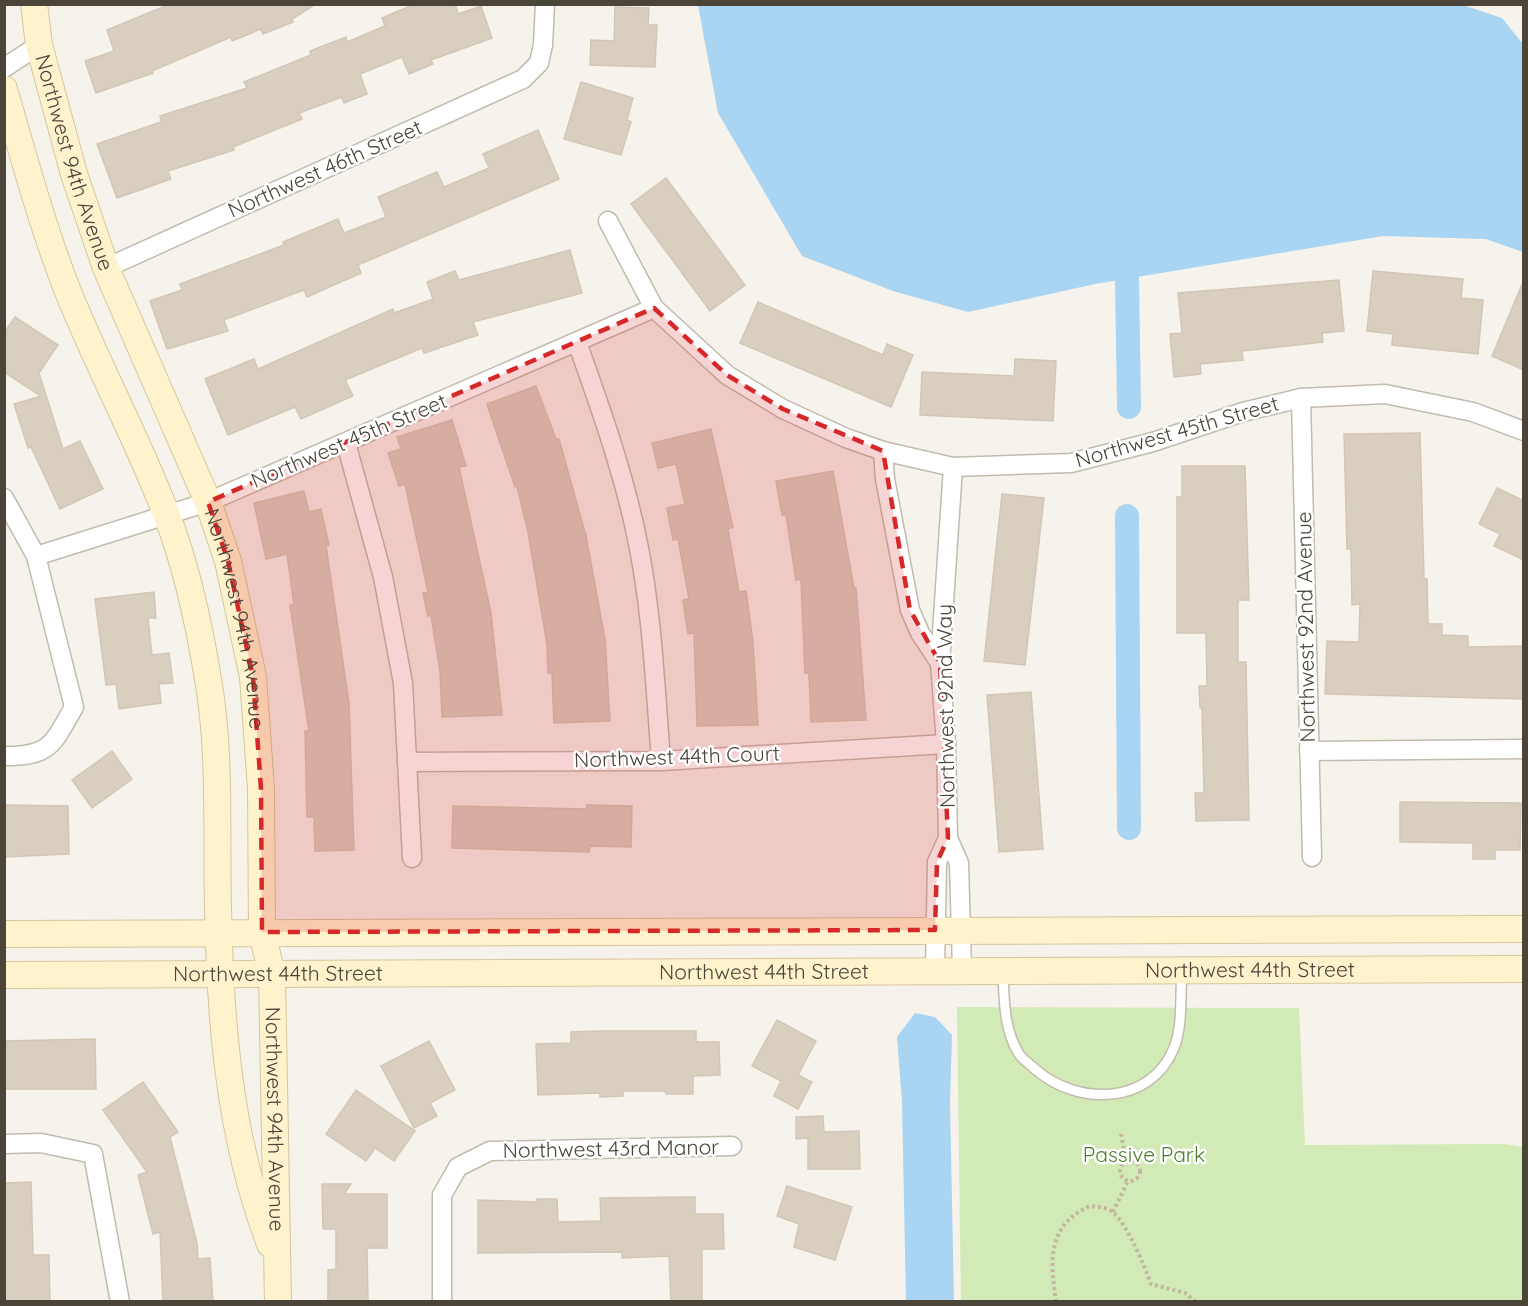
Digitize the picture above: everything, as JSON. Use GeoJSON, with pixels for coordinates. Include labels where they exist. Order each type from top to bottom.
{"type":"FeatureCollection","features":[{"type":"Feature","properties":{"kind":"street","name":"Northwest 46th Street"},"geometry":{"type":"LineString","coordinates":[[106,268],[523,80],[539,63],[543,45],[545,4]]}},
{"type":"Feature","properties":{"kind":"street","name":"Northwest 94th Avenue"},"geometry":{"type":"LineString","coordinates":[[36,5],[39,45],[74,174],[106,268],[208,502],[228,561],[253,677],[261,789],[262,932],[272,975],[278,1302]]}},
{"type":"Feature","properties":{"kind":"street"},"geometry":{"type":"LineString","coordinates":[[4,68],[39,45]]}},
{"type":"Feature","properties":{"kind":"street","name":"Northwest 94th Avenue"},"geometry":{"type":"LineString","coordinates":[[4,89],[32,187],[66,285],[167,516],[185,571],[209,681],[217,790],[221,975],[229,1081],[235,1122],[255,1200],[277,1264]]}},
{"type":"Feature","properties":{"kind":"street","name":"Northwest 45th Street"},"geometry":{"type":"LineString","coordinates":[[608,221],[654,308],[727,375],[783,409],[846,438],[883,451],[953,467],[1071,463],[1153,442],[1243,412],[1301,398],[1385,394],[1473,412],[1524,431]]}},
{"type":"Feature","properties":{"kind":"street","name":"Northwest 45th Street"},"geometry":{"type":"LineString","coordinates":[[36,556],[208,502],[654,308]]}},
{"type":"Feature","properties":{"kind":"street"},"geometry":{"type":"LineString","coordinates":[[577,342],[608,429],[635,531],[651,631],[661,761]]}},
{"type":"Feature","properties":{"kind":"street","name":"Northwest 92nd Avenue"},"geometry":{"type":"LineString","coordinates":[[1301,398],[1312,857]]}},
{"type":"Feature","properties":{"kind":"street"},"geometry":{"type":"LineString","coordinates":[[346,443],[383,577],[403,682],[412,858]]}},
{"type":"Feature","properties":{"kind":"street"},"geometry":{"type":"LineString","coordinates":[[883,451],[885,479],[910,610],[920,633],[940,663]]}},
{"type":"Feature","properties":{"kind":"street","name":"Northwest 92nd Way"},"geometry":{"type":"LineString","coordinates":[[953,467],[940,663],[946,744],[948,838],[959,863],[962,970]]}},
{"type":"Feature","properties":{"kind":"street"},"geometry":{"type":"LineString","coordinates":[[4,498],[36,556],[74,707],[59,733],[44,751],[25,756],[4,756]]}},
{"type":"Feature","properties":{"kind":"street","name":"Northwest 44th Court"},"geometry":{"type":"LineString","coordinates":[[407,762],[661,761],[946,744]]}},
{"type":"Feature","properties":{"kind":"street"},"geometry":{"type":"LineString","coordinates":[[1309,751],[1524,749]]}},
{"type":"Feature","properties":{"kind":"street","name":"Northwest 92nd Way"},"geometry":{"type":"LineString","coordinates":[[935,970],[937,862],[948,838]]}},
{"type":"Feature","properties":{"kind":"street","name":"Northwest 44th Street"},"geometry":{"type":"LineString","coordinates":[[4,934],[1524,929]]}},
{"type":"Feature","properties":{"kind":"street","name":"Northwest 44th Street"},"geometry":{"type":"LineString","coordinates":[[4,975],[1524,969]]}},
{"type":"Feature","properties":{"kind":"street"},"geometry":{"type":"LineString","coordinates":[[4,1144],[41,1143],[93,1154],[120,1302]]}},
{"type":"Feature","properties":{"kind":"street","name":"Northwest 43rd Manor"},"geometry":{"type":"LineString","coordinates":[[442,1302],[442,1195],[458,1167],[490,1151],[732,1146]]}},
{"type":"Feature","properties":{"kind":"lane"},"geometry":{"type":"LineString","coordinates":[[1003,971],[1006,1016],[1012,1040],[1020,1056],[1048,1081],[1064,1089],[1102,1095],[1137,1089],[1149,1081],[1166,1063],[1176,1039],[1182,970]]}},
{"type":"Feature","properties":{"kind":"path"},"geometry":{"type":"LineString","coordinates":[[1121,1134],[1126,1161],[1120,1172],[1128,1181]]}},
{"type":"Feature","properties":{"kind":"path"},"geometry":{"type":"LineString","coordinates":[[1113,1212],[1128,1181],[1138,1178],[1140,1168],[1133,1161],[1126,1161]]}},
{"type":"Feature","properties":{"kind":"path"},"geometry":{"type":"LineString","coordinates":[[1056,1302],[1054,1258],[1056,1238],[1062,1225],[1090,1206],[1103,1207],[1113,1212],[1133,1244],[1151,1284],[1185,1293],[1196,1302]]}},
{"type":"Feature","properties":{"kind":"highlighted area"},"geometry":{"type":"Polygon","coordinates":[[[654,308],[727,375],[783,409],[883,451],[910,610],[940,663],[948,838],[937,862],[935,930],[262,932],[261,789],[253,677],[228,561],[208,502],[654,308]]]}},
{"type":"Feature","properties":{"kind":"green space","name":"Passive Park"},"geometry":{"type":"Polygon","coordinates":[[[957,1007],[1299,1008],[1305,1145],[1504,1144],[1523,1147],[1523,1301],[961,1301],[957,1007]]]}},
{"type":"Feature","properties":{"kind":"water"},"geometry":{"type":"Polygon","coordinates":[[[698,5],[1463,5],[1502,18],[1523,44],[1523,252],[1486,239],[1383,236],[1095,284],[968,312],[893,291],[802,256],[718,113],[698,5]]]}},
{"type":"Feature","properties":{"kind":"water"},"geometry":{"type":"Polygon","coordinates":[[[915,1013],[935,1017],[952,1035],[950,1102],[954,1301],[906,1301],[902,1102],[897,1037],[915,1013]]]}},
{"type":"Feature","properties":{"kind":"building"},"geometry":{"type":"Polygon","coordinates":[[[170,4],[316,4],[292,19],[293,22],[263,34],[261,29],[232,41],[231,37],[152,71],[153,73],[96,93],[85,61],[114,51],[107,30],[170,4]]]}},
{"type":"Feature","properties":{"kind":"building"},"geometry":{"type":"Polygon","coordinates":[[[415,4],[455,4],[458,14],[481,6],[492,38],[431,60],[433,64],[409,74],[402,57],[360,74],[367,94],[344,103],[342,97],[299,113],[302,119],[233,147],[234,150],[168,171],[171,179],[117,198],[97,144],[161,122],[160,116],[247,88],[244,82],[311,55],[310,51],[346,37],[347,42],[385,26],[382,18],[415,4]]]}},
{"type":"Feature","properties":{"kind":"building"},"geometry":{"type":"Polygon","coordinates":[[[615,7],[649,8],[648,25],[657,25],[655,67],[590,65],[591,40],[614,41],[615,7]]]}},
{"type":"Feature","properties":{"kind":"building"},"geometry":{"type":"Polygon","coordinates":[[[581,82],[633,98],[627,120],[631,122],[621,155],[564,139],[581,82]]]}},
{"type":"Feature","properties":{"kind":"building"},"geometry":{"type":"Polygon","coordinates":[[[538,130],[559,179],[358,265],[361,273],[307,297],[304,290],[224,320],[228,331],[167,349],[150,301],[182,290],[180,284],[284,245],[283,242],[338,219],[344,233],[386,217],[378,197],[437,172],[444,187],[489,168],[483,154],[538,130]]]}},
{"type":"Feature","properties":{"kind":"building"},"geometry":{"type":"Polygon","coordinates":[[[666,178],[745,285],[710,311],[631,204],[666,178]]]}},
{"type":"Feature","properties":{"kind":"building"},"geometry":{"type":"Polygon","coordinates":[[[570,250],[582,293],[473,322],[478,335],[424,353],[422,348],[345,380],[353,396],[301,419],[295,407],[228,435],[205,379],[254,359],[258,369],[393,309],[394,313],[433,299],[427,282],[455,271],[459,280],[570,250]]]}},
{"type":"Feature","properties":{"kind":"building"},"geometry":{"type":"Polygon","coordinates":[[[1373,271],[1463,279],[1461,298],[1483,300],[1478,354],[1392,345],[1393,334],[1367,331],[1373,271]]]}},
{"type":"Feature","properties":{"kind":"building"},"geometry":{"type":"Polygon","coordinates":[[[1339,280],[1344,331],[1322,333],[1323,342],[1242,351],[1243,360],[1200,364],[1201,374],[1174,377],[1170,334],[1182,333],[1178,293],[1339,280]]]}},
{"type":"Feature","properties":{"kind":"building"},"geometry":{"type":"Polygon","coordinates":[[[1524,282],[1524,370],[1492,356],[1524,282]]]}},
{"type":"Feature","properties":{"kind":"building"},"geometry":{"type":"Polygon","coordinates":[[[758,302],[883,355],[887,344],[913,355],[891,407],[740,343],[758,302]]]}},
{"type":"Feature","properties":{"kind":"building"},"geometry":{"type":"Polygon","coordinates":[[[15,317],[58,345],[39,373],[63,449],[80,441],[103,489],[60,509],[31,447],[28,448],[14,404],[41,396],[4,372],[4,333],[15,317]]]}},
{"type":"Feature","properties":{"kind":"building"},"geometry":{"type":"Polygon","coordinates":[[[1015,359],[1056,361],[1053,421],[920,415],[922,372],[1014,376],[1015,359]]]}},
{"type":"Feature","properties":{"kind":"building"},"geometry":{"type":"Polygon","coordinates":[[[536,386],[556,439],[559,439],[586,536],[605,639],[610,721],[554,723],[552,673],[548,673],[547,644],[528,532],[517,486],[515,487],[487,404],[536,386]]]}},
{"type":"Feature","properties":{"kind":"building"},"geometry":{"type":"Polygon","coordinates":[[[452,420],[466,466],[459,467],[491,613],[502,715],[442,717],[440,672],[431,615],[428,616],[423,593],[428,592],[405,484],[399,486],[388,453],[401,449],[397,437],[452,420]]]}},
{"type":"Feature","properties":{"kind":"building"},"geometry":{"type":"Polygon","coordinates":[[[711,429],[733,527],[728,529],[739,592],[746,591],[753,642],[758,725],[697,726],[694,633],[688,634],[683,600],[689,599],[678,539],[673,540],[667,508],[685,504],[676,464],[658,468],[652,443],[711,429]]]}},
{"type":"Feature","properties":{"kind":"building"},"geometry":{"type":"Polygon","coordinates":[[[1420,433],[1424,579],[1427,579],[1428,624],[1442,624],[1442,635],[1468,636],[1468,647],[1524,646],[1524,699],[1325,694],[1327,641],[1359,642],[1360,604],[1352,605],[1351,549],[1347,549],[1344,434],[1420,433]]]}},
{"type":"Feature","properties":{"kind":"building"},"geometry":{"type":"Polygon","coordinates":[[[1182,466],[1245,466],[1249,600],[1238,600],[1238,662],[1246,662],[1249,820],[1196,821],[1195,793],[1204,793],[1202,708],[1200,708],[1199,686],[1207,686],[1206,633],[1177,633],[1177,497],[1182,497],[1182,466]]]}},
{"type":"Feature","properties":{"kind":"building"},"geometry":{"type":"Polygon","coordinates":[[[833,471],[854,588],[856,588],[866,720],[811,722],[809,673],[805,673],[801,579],[796,580],[786,515],[782,515],[776,481],[833,471]]]}},
{"type":"Feature","properties":{"kind":"building"},"geometry":{"type":"Polygon","coordinates":[[[1497,488],[1524,501],[1524,560],[1494,546],[1500,534],[1479,524],[1497,488]]]}},
{"type":"Feature","properties":{"kind":"building"},"geometry":{"type":"Polygon","coordinates":[[[304,491],[309,512],[321,509],[329,545],[326,546],[349,703],[354,850],[315,851],[314,817],[307,817],[305,731],[309,731],[290,605],[294,605],[287,554],[266,559],[254,503],[304,491]]]}},
{"type":"Feature","properties":{"kind":"building"},"geometry":{"type":"Polygon","coordinates":[[[1002,494],[1044,498],[1025,665],[984,661],[1002,494]]]}},
{"type":"Feature","properties":{"kind":"building"},"geometry":{"type":"Polygon","coordinates":[[[154,592],[156,618],[148,618],[152,655],[169,653],[173,683],[159,684],[161,703],[119,709],[116,684],[106,685],[95,599],[154,592]]]}},
{"type":"Feature","properties":{"kind":"building"},"geometry":{"type":"Polygon","coordinates":[[[1031,692],[1043,849],[999,852],[987,695],[1031,692]]]}},
{"type":"Feature","properties":{"kind":"building"},"geometry":{"type":"Polygon","coordinates":[[[112,751],[132,779],[92,808],[72,780],[112,751]]]}},
{"type":"Feature","properties":{"kind":"building"},"geometry":{"type":"Polygon","coordinates":[[[1400,802],[1521,803],[1520,850],[1495,850],[1495,859],[1473,859],[1473,843],[1400,842],[1400,802]]]}},
{"type":"Feature","properties":{"kind":"building"},"geometry":{"type":"Polygon","coordinates":[[[4,805],[68,806],[69,854],[4,857],[4,805]]]}},
{"type":"Feature","properties":{"kind":"building"},"geometry":{"type":"Polygon","coordinates":[[[587,805],[632,806],[631,847],[590,846],[589,852],[452,848],[453,806],[586,809],[587,805]]]}},
{"type":"Feature","properties":{"kind":"building"},"geometry":{"type":"Polygon","coordinates":[[[777,1020],[816,1041],[798,1075],[812,1082],[798,1109],[774,1096],[781,1081],[752,1066],[777,1020]]]}},
{"type":"Feature","properties":{"kind":"building"},"geometry":{"type":"Polygon","coordinates":[[[696,1031],[696,1042],[719,1042],[720,1075],[693,1076],[693,1094],[623,1091],[623,1096],[600,1097],[600,1093],[538,1095],[536,1044],[571,1043],[571,1032],[696,1031]]]}},
{"type":"Feature","properties":{"kind":"building"},"geometry":{"type":"Polygon","coordinates":[[[95,1039],[96,1089],[4,1089],[4,1041],[95,1039]]]}},
{"type":"Feature","properties":{"kind":"building"},"geometry":{"type":"Polygon","coordinates":[[[429,1041],[455,1090],[430,1103],[437,1116],[414,1128],[381,1066],[429,1041]]]}},
{"type":"Feature","properties":{"kind":"building"},"geometry":{"type":"Polygon","coordinates":[[[143,1082],[178,1132],[170,1137],[197,1243],[198,1259],[210,1258],[213,1302],[163,1302],[160,1232],[153,1234],[138,1175],[147,1172],[103,1110],[143,1082]]]}},
{"type":"Feature","properties":{"kind":"building"},"geometry":{"type":"Polygon","coordinates":[[[356,1090],[415,1131],[394,1161],[375,1148],[366,1161],[326,1134],[356,1090]]]}},
{"type":"Feature","properties":{"kind":"building"},"geometry":{"type":"Polygon","coordinates":[[[823,1116],[824,1132],[859,1131],[860,1169],[808,1169],[808,1138],[796,1139],[796,1117],[823,1116]]]}},
{"type":"Feature","properties":{"kind":"building"},"geometry":{"type":"Polygon","coordinates":[[[31,1182],[33,1255],[49,1255],[50,1302],[4,1302],[4,1183],[31,1182]]]}},
{"type":"Feature","properties":{"kind":"building"},"geometry":{"type":"Polygon","coordinates":[[[322,1184],[351,1184],[344,1194],[387,1194],[387,1248],[367,1248],[368,1302],[328,1302],[328,1270],[336,1269],[336,1229],[323,1229],[322,1184]]]}},
{"type":"Feature","properties":{"kind":"building"},"geometry":{"type":"Polygon","coordinates":[[[787,1186],[852,1207],[835,1260],[794,1247],[799,1224],[777,1216],[787,1186]]]}},
{"type":"Feature","properties":{"kind":"building"},"geometry":{"type":"Polygon","coordinates":[[[695,1197],[695,1214],[723,1214],[724,1249],[702,1249],[702,1302],[671,1302],[669,1256],[622,1258],[622,1252],[478,1253],[478,1200],[537,1202],[537,1199],[557,1199],[558,1222],[601,1221],[600,1198],[695,1197]]]}},
{"type":"Feature","properties":{"kind":"waterway"},"geometry":{"type":"LineString","coordinates":[[1127,279],[1129,407]]}},
{"type":"Feature","properties":{"kind":"waterway"},"geometry":{"type":"LineString","coordinates":[[1127,516],[1129,828]]}}]}
